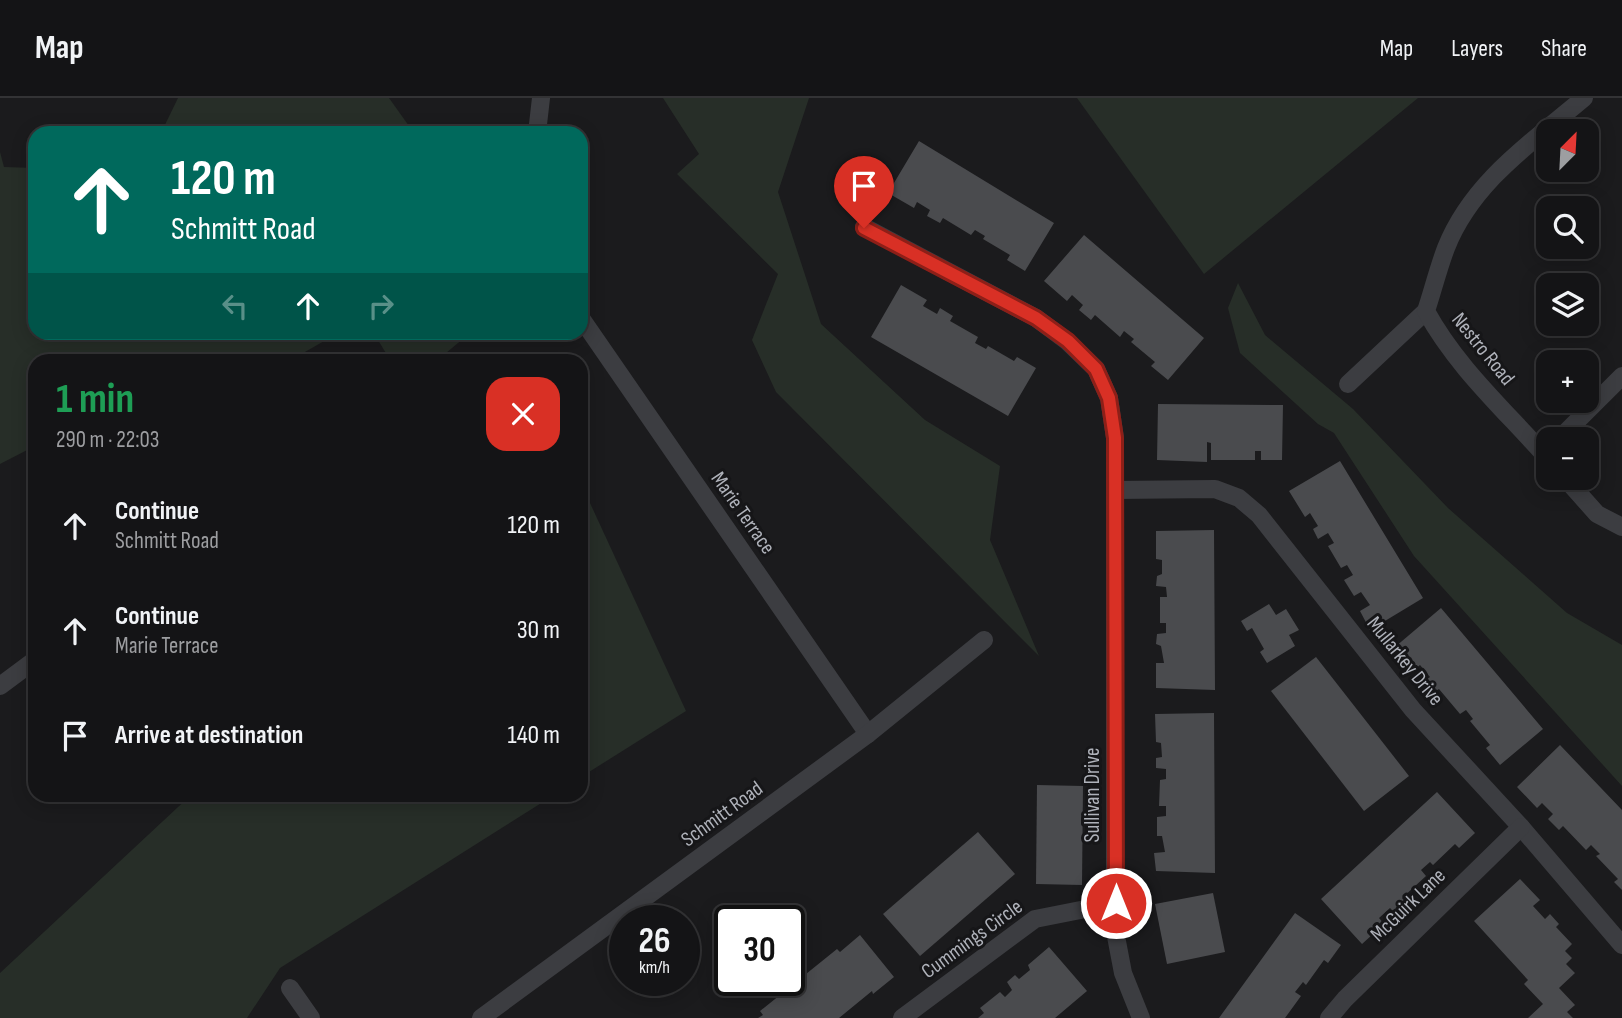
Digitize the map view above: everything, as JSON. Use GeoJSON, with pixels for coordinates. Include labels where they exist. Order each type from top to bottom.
{"type":"FeatureCollection","features":[{"type":"Feature","properties":{"kind":"street"},"geometry":{"type":"LineString","coordinates":[[538,126],[541,98]]}},
{"type":"Feature","properties":{"kind":"street","name":"Nestro Road"},"geometry":{"type":"LineString","coordinates":[[1536,443],[1461,363],[1441,338],[1426,311],[1446,247],[1467,209],[1499,169],[1584,98]]}},
{"type":"Feature","properties":{"kind":"street"},"geometry":{"type":"LineString","coordinates":[[864,228],[1036,318],[1068,341],[1096,369],[1109,398],[1115,438],[1115,489]]}},
{"type":"Feature","properties":{"kind":"street"},"geometry":{"type":"LineString","coordinates":[[1348,384],[1426,311]]}},
{"type":"Feature","properties":{"kind":"street","name":"Marie Terrace"},"geometry":{"type":"LineString","coordinates":[[588,328],[868,734]]}},
{"type":"Feature","properties":{"kind":"street"},"geometry":{"type":"LineString","coordinates":[[1571,427],[1622,376]]}},
{"type":"Feature","properties":{"kind":"street","name":"Sullivan Drive"},"geometry":{"type":"LineString","coordinates":[[1115,489],[1115,931],[1123,973],[1140,1018]]}},
{"type":"Feature","properties":{"kind":"street","name":"Mullarkey Drive"},"geometry":{"type":"LineString","coordinates":[[1115,489],[1215,489],[1239,498],[1259,515],[1413,710],[1521,827],[1622,945]]}},
{"type":"Feature","properties":{"kind":"street"},"geometry":{"type":"LineString","coordinates":[[1576,490],[1597,514],[1622,527]]}},
{"type":"Feature","properties":{"kind":"street","name":"Schmitt Road"},"geometry":{"type":"LineString","coordinates":[[481,1018],[868,734],[984,640]]}},
{"type":"Feature","properties":{"kind":"street"},"geometry":{"type":"LineString","coordinates":[[0,685],[28,665]]}},
{"type":"Feature","properties":{"kind":"street","name":"McGuirk Lane"},"geometry":{"type":"LineString","coordinates":[[1329,1018],[1345,999],[1521,827]]}},
{"type":"Feature","properties":{"kind":"street","name":"Cummings Circle"},"geometry":{"type":"LineString","coordinates":[[902,1018],[1035,919],[1116,903]]}},
{"type":"Feature","properties":{"kind":"street"},"geometry":{"type":"LineString","coordinates":[[289,988],[311,1018]]}},
{"type":"Feature","properties":{"kind":"shaded area"},"geometry":{"type":"Polygon","coordinates":[[[178,98],[389,98],[409,126],[164,126],[178,98]]]}},
{"type":"Feature","properties":{"kind":"shaded area"},"geometry":{"type":"Polygon","coordinates":[[[663,98],[809,98],[778,192],[821,324],[925,420],[1000,466],[990,540],[1039,656],[776,392],[752,340],[778,274],[677,174],[699,154],[663,98]]]}},
{"type":"Feature","properties":{"kind":"shaded area"},"geometry":{"type":"Polygon","coordinates":[[[1077,98],[1418,98],[1204,274],[1077,98]]]}},
{"type":"Feature","properties":{"kind":"shaded area"},"geometry":{"type":"Polygon","coordinates":[[[0,152],[4,167],[28,168],[28,340],[326,340],[301,354],[28,354],[28,450],[0,464],[0,152]]]}},
{"type":"Feature","properties":{"kind":"shaded area"},"geometry":{"type":"Polygon","coordinates":[[[1238,283],[1265,335],[1353,409],[1448,508],[1567,613],[1622,645],[1622,786],[1414,556],[1334,433],[1318,424],[1240,353],[1228,308],[1238,283]]]}},
{"type":"Feature","properties":{"kind":"shaded area"},"geometry":{"type":"Polygon","coordinates":[[[378,340],[462,340],[445,354],[386,354],[378,340]]]}},
{"type":"Feature","properties":{"kind":"shaded area"},"geometry":{"type":"Polygon","coordinates":[[[588,501],[590,503],[686,711],[588,773],[588,501]]]}},
{"type":"Feature","properties":{"kind":"shaded area"},"geometry":{"type":"Polygon","coordinates":[[[183,802],[543,802],[280,968],[247,1018],[0,1018],[0,973],[183,802]]]}},
{"type":"Feature","properties":{"kind":"building"},"geometry":{"type":"Polygon","coordinates":[[[919,141],[1054,223],[1025,271],[1007,260],[1010,255],[983,239],[985,236],[975,230],[971,235],[943,218],[940,223],[927,216],[930,210],[917,202],[914,208],[888,193],[919,141]]]}},
{"type":"Feature","properties":{"kind":"building"},"geometry":{"type":"Polygon","coordinates":[[[1084,235],[1204,338],[1168,380],[1151,366],[1155,362],[1131,342],[1134,339],[1124,331],[1120,337],[1095,315],[1091,320],[1079,310],[1083,305],[1072,295],[1067,301],[1044,281],[1084,235]]]}},
{"type":"Feature","properties":{"kind":"building"},"geometry":{"type":"Polygon","coordinates":[[[901,285],[927,300],[923,306],[937,314],[940,308],[953,316],[950,321],[978,337],[975,343],[986,349],[988,346],[1014,361],[1017,357],[1036,368],[1008,416],[871,337],[901,285]]]}},
{"type":"Feature","properties":{"kind":"building"},"geometry":{"type":"Polygon","coordinates":[[[1158,404],[1283,405],[1282,460],[1261,460],[1261,451],[1255,451],[1255,460],[1211,460],[1211,443],[1207,442],[1207,462],[1157,460],[1158,404]]]}},
{"type":"Feature","properties":{"kind":"building"},"geometry":{"type":"Polygon","coordinates":[[[1340,461],[1423,598],[1370,630],[1360,611],[1370,605],[1361,592],[1354,596],[1344,580],[1353,575],[1347,565],[1341,568],[1328,546],[1334,543],[1328,533],[1318,539],[1313,529],[1318,526],[1310,513],[1305,517],[1289,491],[1340,461]]]}},
{"type":"Feature","properties":{"kind":"building"},"geometry":{"type":"Polygon","coordinates":[[[1214,530],[1215,690],[1156,688],[1156,663],[1164,663],[1161,646],[1156,644],[1157,634],[1166,633],[1166,623],[1160,623],[1160,597],[1167,597],[1166,587],[1156,586],[1157,576],[1162,574],[1162,560],[1156,559],[1156,531],[1214,530]]]}},
{"type":"Feature","properties":{"kind":"building"},"geometry":{"type":"Polygon","coordinates":[[[1269,604],[1276,615],[1286,609],[1299,630],[1289,635],[1295,646],[1267,663],[1260,652],[1264,649],[1252,628],[1247,631],[1241,621],[1269,604]]]}},
{"type":"Feature","properties":{"kind":"building"},"geometry":{"type":"Polygon","coordinates":[[[1441,608],[1543,729],[1500,765],[1486,748],[1490,745],[1470,721],[1473,719],[1466,710],[1460,714],[1439,689],[1434,692],[1425,681],[1430,677],[1420,665],[1414,670],[1395,647],[1441,608]]]}},
{"type":"Feature","properties":{"kind":"building"},"geometry":{"type":"Polygon","coordinates":[[[1316,657],[1409,776],[1364,811],[1271,691],[1316,657]]]}},
{"type":"Feature","properties":{"kind":"building"},"geometry":{"type":"Polygon","coordinates":[[[1214,713],[1215,873],[1156,871],[1154,853],[1165,852],[1162,836],[1157,836],[1157,817],[1166,816],[1166,806],[1159,806],[1160,780],[1166,779],[1166,769],[1156,768],[1156,758],[1162,757],[1161,743],[1156,742],[1155,714],[1214,713]]]}},
{"type":"Feature","properties":{"kind":"building"},"geometry":{"type":"Polygon","coordinates":[[[1560,745],[1622,810],[1622,890],[1614,882],[1618,879],[1596,856],[1600,854],[1591,845],[1586,850],[1563,826],[1559,830],[1548,819],[1553,814],[1542,803],[1537,808],[1517,787],[1560,745]]]}},
{"type":"Feature","properties":{"kind":"building"},"geometry":{"type":"Polygon","coordinates":[[[1037,785],[1083,786],[1082,885],[1036,884],[1037,785]]]}},
{"type":"Feature","properties":{"kind":"building"},"geometry":{"type":"Polygon","coordinates":[[[1437,792],[1475,833],[1459,848],[1455,844],[1433,865],[1430,862],[1421,870],[1426,876],[1402,898],[1406,903],[1395,913],[1390,908],[1379,918],[1384,924],[1362,944],[1321,899],[1437,792]]]}},
{"type":"Feature","properties":{"kind":"building"},"geometry":{"type":"Polygon","coordinates":[[[978,832],[1015,874],[920,956],[883,914],[978,832]]]}},
{"type":"Feature","properties":{"kind":"building"},"geometry":{"type":"Polygon","coordinates":[[[1520,879],[1540,900],[1533,906],[1545,919],[1550,914],[1559,924],[1556,927],[1572,944],[1565,951],[1572,958],[1566,964],[1575,973],[1559,988],[1575,1005],[1567,1012],[1573,1018],[1528,1018],[1543,1004],[1524,984],[1528,980],[1474,921],[1520,879]]]}},
{"type":"Feature","properties":{"kind":"building"},"geometry":{"type":"Polygon","coordinates":[[[1213,893],[1225,952],[1167,964],[1155,904],[1213,893]]]}},
{"type":"Feature","properties":{"kind":"building"},"geometry":{"type":"Polygon","coordinates":[[[1295,913],[1341,945],[1328,963],[1324,960],[1306,985],[1303,982],[1295,992],[1301,996],[1285,1018],[1219,1018],[1295,913]]]}},
{"type":"Feature","properties":{"kind":"building"},"geometry":{"type":"Polygon","coordinates":[[[860,935],[894,977],[839,1018],[758,1018],[763,1015],[760,1011],[779,996],[805,996],[805,975],[837,949],[840,952],[860,935]]]}},
{"type":"Feature","properties":{"kind":"building"},"geometry":{"type":"Polygon","coordinates":[[[1049,947],[1087,991],[1055,1018],[978,1018],[984,1013],[980,1008],[1000,992],[1005,997],[1012,990],[1007,982],[1015,975],[1019,979],[1030,970],[1028,965],[1049,947]]]}},
{"type":"Feature","properties":{"kind":"route"},"geometry":{"type":"LineString","coordinates":[[864,228],[1036,318],[1068,341],[1096,369],[1109,398],[1115,438],[1116,903]]}}]}
